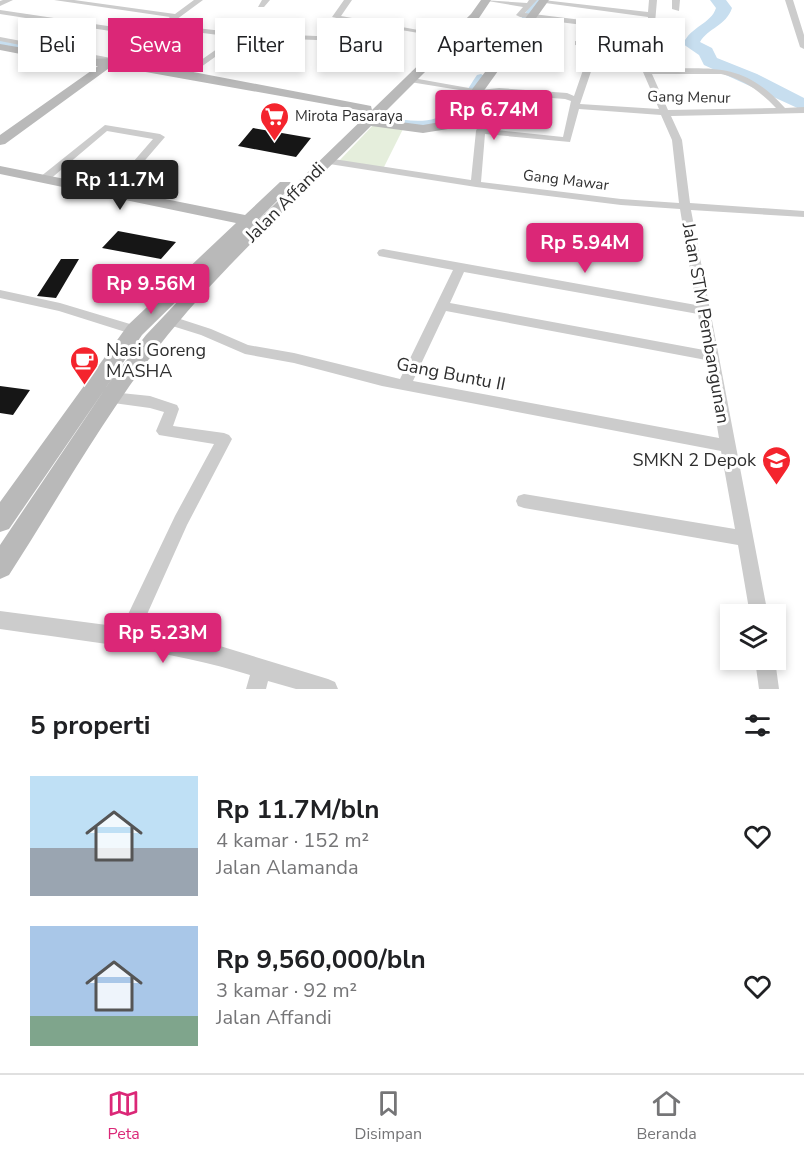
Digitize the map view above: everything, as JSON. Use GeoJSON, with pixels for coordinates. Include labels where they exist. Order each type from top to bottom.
{"type":"FeatureCollection","features":[{"type":"Feature","properties":{"kind":"main road","name":"Jalan Affandi"},"geometry":{"type":"LineString","coordinates":[[457,18],[473,0]]}},
{"type":"Feature","properties":{"kind":"main road","name":"Jalan Affandi"},"geometry":{"type":"LineString","coordinates":[[0,567],[108,390],[135,330],[410,79],[475,16],[485,0]]}},
{"type":"Feature","properties":{"kind":"main road"},"geometry":{"type":"LineString","coordinates":[[174,72],[414,128],[444,126],[461,117],[474,90],[532,8]]}},
{"type":"Feature","properties":{"kind":"main road"},"geometry":{"type":"LineString","coordinates":[[0,49],[83,67],[108,63]]}},
{"type":"Feature","properties":{"kind":"main road"},"geometry":{"type":"LineString","coordinates":[[0,141],[108,64]]}},
{"type":"Feature","properties":{"kind":"main road","name":"Jalan Affandi"},"geometry":{"type":"LineString","coordinates":[[0,521],[108,390],[213,274],[254,223],[327,161],[416,64]]}},
{"type":"Feature","properties":{"kind":"main road"},"geometry":{"type":"LineString","coordinates":[[154,72],[369,116]]}},
{"type":"Feature","properties":{"kind":"main road"},"geometry":{"type":"LineString","coordinates":[[0,170],[254,223]]}},
{"type":"Feature","properties":{"kind":"street"},"geometry":{"type":"LineString","coordinates":[[0,4],[9,0]]}},
{"type":"Feature","properties":{"kind":"street"},"geometry":{"type":"LineString","coordinates":[[58,0],[176,16]]}},
{"type":"Feature","properties":{"kind":"street"},"geometry":{"type":"LineString","coordinates":[[183,0],[198,1]]}},
{"type":"Feature","properties":{"kind":"street"},"geometry":{"type":"LineString","coordinates":[[342,18],[336,17],[348,0]]}},
{"type":"Feature","properties":{"kind":"street"},"geometry":{"type":"LineString","coordinates":[[485,0],[583,18]]}},
{"type":"Feature","properties":{"kind":"street"},"geometry":{"type":"LineString","coordinates":[[652,18],[653,0]]}},
{"type":"Feature","properties":{"kind":"street"},"geometry":{"type":"LineString","coordinates":[[676,0],[676,9]]}},
{"type":"Feature","properties":{"kind":"street"},"geometry":{"type":"LineString","coordinates":[[789,0],[804,47]]}},
{"type":"Feature","properties":{"kind":"street"},"geometry":{"type":"LineString","coordinates":[[173,18],[198,1]]}},
{"type":"Feature","properties":{"kind":"street"},"geometry":{"type":"LineString","coordinates":[[532,8],[653,15]]}},
{"type":"Feature","properties":{"kind":"street"},"geometry":{"type":"LineString","coordinates":[[0,12],[108,29]]}},
{"type":"Feature","properties":{"kind":"street"},"geometry":{"type":"LineString","coordinates":[[0,39],[108,63]]}},
{"type":"Feature","properties":{"kind":"street"},"geometry":{"type":"LineString","coordinates":[[188,74],[215,54]]}},
{"type":"Feature","properties":{"kind":"street"},"geometry":{"type":"LineString","coordinates":[[685,71],[721,71],[732,74],[758,85],[783,111]]}},
{"type":"Feature","properties":{"kind":"street"},"geometry":{"type":"LineString","coordinates":[[481,131],[567,140],[575,103],[588,72]]}},
{"type":"Feature","properties":{"kind":"street","name":"Jalan STM Pembangunan"},"geometry":{"type":"LineString","coordinates":[[647,72],[677,140],[685,208],[757,604]]}},
{"type":"Feature","properties":{"kind":"street"},"geometry":{"type":"LineString","coordinates":[[410,79],[474,90]]}},
{"type":"Feature","properties":{"kind":"street","name":"Gang Menur"},"geometry":{"type":"LineString","coordinates":[[474,90],[567,96],[575,103],[665,114],[804,110]]}},
{"type":"Feature","properties":{"kind":"street"},"geometry":{"type":"LineString","coordinates":[[476,184],[481,131],[495,93]]}},
{"type":"Feature","properties":{"kind":"street"},"geometry":{"type":"LineString","coordinates":[[44,179],[105,128],[160,137],[112,192]]}},
{"type":"Feature","properties":{"kind":"street","name":"Gang Mawar"},"geometry":{"type":"LineString","coordinates":[[327,161],[476,184],[685,208],[804,214]]}},
{"type":"Feature","properties":{"kind":"street"},"geometry":{"type":"LineString","coordinates":[[383,253],[704,311]]}},
{"type":"Feature","properties":{"kind":"street"},"geometry":{"type":"LineString","coordinates":[[405,384],[460,268]]}},
{"type":"Feature","properties":{"kind":"street"},"geometry":{"type":"LineString","coordinates":[[0,294],[60,307],[135,330]]}},
{"type":"Feature","properties":{"kind":"street"},"geometry":{"type":"LineString","coordinates":[[442,306],[712,356]]}},
{"type":"Feature","properties":{"kind":"street","name":"Gang Buntu II"},"geometry":{"type":"LineString","coordinates":[[171,321],[207,332],[245,349],[294,358],[382,381],[729,446]]}},
{"type":"Feature","properties":{"kind":"street"},"geometry":{"type":"LineString","coordinates":[[108,390],[172,409],[165,431],[224,439],[181,521],[127,637]]}},
{"type":"Feature","properties":{"kind":"street"},"geometry":{"type":"LineString","coordinates":[[524,501],[746,539]]}},
{"type":"Feature","properties":{"kind":"street"},"geometry":{"type":"LineString","coordinates":[[0,620],[127,637],[241,661],[328,689]]}},
{"type":"Feature","properties":{"kind":"street"},"geometry":{"type":"LineString","coordinates":[[256,689],[262,668]]}},
{"type":"Feature","properties":{"kind":"street"},"geometry":{"type":"LineString","coordinates":[[766,670],[769,689]]}},
{"type":"Feature","properties":{"kind":"green space"},"geometry":{"type":"Polygon","coordinates":[[[377,121],[404,127],[383,169],[338,162],[377,121]]]}},
{"type":"Feature","properties":{"kind":"building","name":"Mirota Pasaraya"},"geometry":{"type":"Polygon","coordinates":[[[253,128],[311,138],[296,157],[238,146],[253,128]]]}},
{"type":"Feature","properties":{"kind":"building"},"geometry":{"type":"Polygon","coordinates":[[[118,231],[176,242],[161,259],[102,248],[118,231]]]}},
{"type":"Feature","properties":{"kind":"building"},"geometry":{"type":"Polygon","coordinates":[[[61,259],[79,259],[56,298],[37,296],[61,259]]]}},
{"type":"Feature","properties":{"kind":"building"},"geometry":{"type":"Polygon","coordinates":[[[0,386],[30,390],[13,415],[0,413],[0,386]]]}},
{"type":"Feature","properties":{"kind":"waterway"},"geometry":{"type":"LineString","coordinates":[[526,18],[540,0]]}},
{"type":"Feature","properties":{"kind":"waterway"},"geometry":{"type":"LineString","coordinates":[[718,0],[724,8],[722,14],[714,23],[698,33],[691,44],[706,52],[710,61],[751,78],[804,105]]}},
{"type":"Feature","properties":{"kind":"waterway"},"geometry":{"type":"LineString","coordinates":[[0,43],[99,60]]}},
{"type":"Feature","properties":{"kind":"waterway"},"geometry":{"type":"LineString","coordinates":[[362,113],[409,123],[433,123],[444,120],[461,107],[481,77]]}},
{"type":"Feature","properties":{"kind":"place","name":"Mirota Pasaraya"},"geometry":{"type":"Point","coordinates":[274,142]}},
{"type":"Feature","properties":{"kind":"place","name":"Nasi Goreng MASHA"},"geometry":{"type":"Point","coordinates":[85,386]}},
{"type":"Feature","properties":{"kind":"place","name":"SMKN 2 Depok"},"geometry":{"type":"Point","coordinates":[777,486]}}]}
